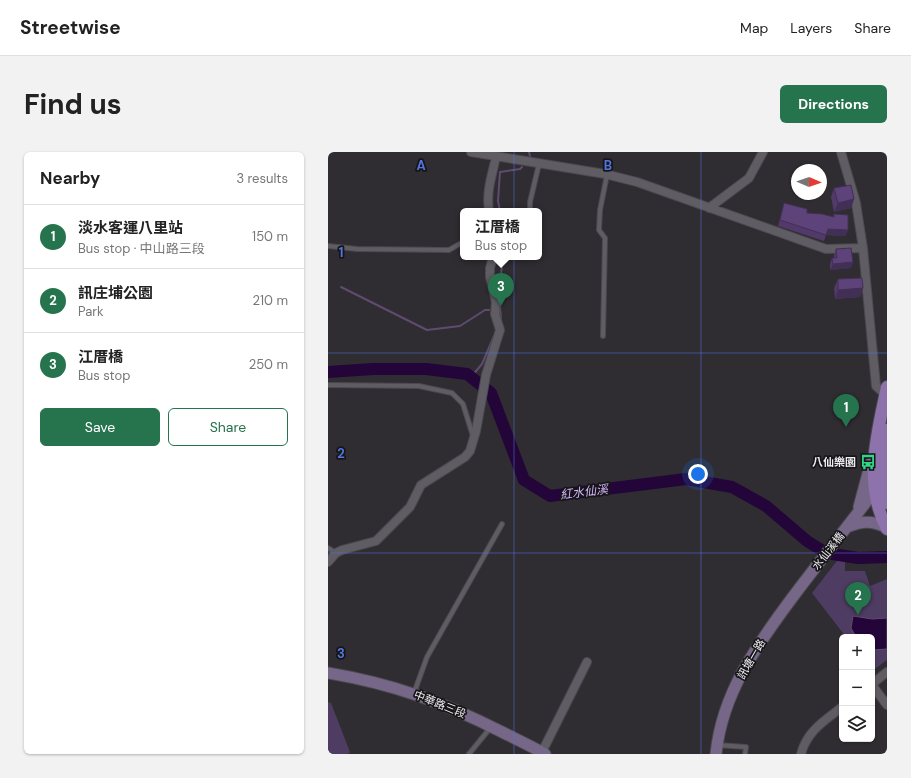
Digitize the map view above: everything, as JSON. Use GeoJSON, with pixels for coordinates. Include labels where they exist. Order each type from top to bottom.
{"type":"FeatureCollection","features":[{"type":"Feature","properties":{"kind":"main road"},"geometry":{"type":"LineString","coordinates":[[886,393],[874,454],[879,490],[887,503]]}},
{"type":"Feature","properties":{"kind":"main road"},"geometry":{"type":"LineString","coordinates":[[887,430],[882,454],[877,506],[887,528]]}},
{"type":"Feature","properties":{"kind":"street"},"geometry":{"type":"LineString","coordinates":[[471,152],[607,175],[637,182],[826,249],[863,248]]}},
{"type":"Feature","properties":{"kind":"street"},"geometry":{"type":"LineString","coordinates":[[709,208],[749,178],[763,152]]}},
{"type":"Feature","properties":{"kind":"street"},"geometry":{"type":"LineString","coordinates":[[841,152],[856,202],[863,248],[876,386],[886,393]]}},
{"type":"Feature","properties":{"kind":"street"},"geometry":{"type":"LineString","coordinates":[[489,208],[488,201],[489,188],[496,157]]}},
{"type":"Feature","properties":{"kind":"street"},"geometry":{"type":"LineString","coordinates":[[328,562],[336,553],[342,550],[376,541],[410,507],[421,485],[465,457],[470,451],[475,435],[486,375],[500,330],[495,314],[496,302],[490,277],[492,260]]}},
{"type":"Feature","properties":{"kind":"street"},"geometry":{"type":"LineString","coordinates":[[857,514],[874,454]]}},
{"type":"Feature","properties":{"kind":"street"},"geometry":{"type":"LineString","coordinates":[[846,528],[879,490]]}},
{"type":"Feature","properties":{"kind":"street"},"geometry":{"type":"LineString","coordinates":[[846,528],[871,521],[887,528]]}},
{"type":"Feature","properties":{"kind":"street","name":"水仙溪橋"},"geometry":{"type":"LineString","coordinates":[[809,575],[846,528]]}},
{"type":"Feature","properties":{"kind":"street","name":"訊塘一路"},"geometry":{"type":"LineString","coordinates":[[717,750],[724,717],[731,696],[747,662],[760,641],[809,575]]}},
{"type":"Feature","properties":{"kind":"street"},"geometry":{"type":"LineString","coordinates":[[544,753],[587,662]]}},
{"type":"Feature","properties":{"kind":"street"},"geometry":{"type":"LineString","coordinates":[[875,682],[887,672]]}},
{"type":"Feature","properties":{"kind":"street","name":"中華路三段"},"geometry":{"type":"LineString","coordinates":[[328,673],[350,676],[414,693],[492,727],[544,753]]}},
{"type":"Feature","properties":{"kind":"street"},"geometry":{"type":"LineString","coordinates":[[875,688],[887,705]]}},
{"type":"Feature","properties":{"kind":"street"},"geometry":{"type":"LineString","coordinates":[[801,754],[804,743],[811,732],[839,709]]}},
{"type":"Feature","properties":{"kind":"lane"},"geometry":{"type":"LineString","coordinates":[[530,208],[530,202],[539,164]]}},
{"type":"Feature","properties":{"kind":"lane"},"geometry":{"type":"LineString","coordinates":[[603,336],[605,238],[599,230],[600,210],[607,175]]}},
{"type":"Feature","properties":{"kind":"lane"},"geometry":{"type":"LineString","coordinates":[[328,246],[357,249],[449,250],[460,244]]}},
{"type":"Feature","properties":{"kind":"lane"},"geometry":{"type":"LineString","coordinates":[[328,385],[419,386],[452,393],[463,404],[475,435]]}},
{"type":"Feature","properties":{"kind":"lane"},"geometry":{"type":"LineString","coordinates":[[414,693],[427,657],[502,524]]}},
{"type":"Feature","properties":{"kind":"lane"},"geometry":{"type":"LineString","coordinates":[[328,548],[336,553]]}},
{"type":"Feature","properties":{"kind":"lane"},"geometry":{"type":"LineString","coordinates":[[469,754],[492,727]]}},
{"type":"Feature","properties":{"kind":"lane"},"geometry":{"type":"LineString","coordinates":[[717,750],[746,747],[745,754]]}},
{"type":"Feature","properties":{"kind":"shaded area"},"geometry":{"type":"Polygon","coordinates":[[[840,557],[845,558],[845,571],[865,571],[870,586],[887,579],[887,660],[875,669],[875,634],[844,634],[812,593],[840,557]]]}},
{"type":"Feature","properties":{"kind":"shaded area"},"geometry":{"type":"Polygon","coordinates":[[[853,616],[872,619],[887,618],[887,649],[875,650],[875,634],[854,634],[851,628],[853,616]]]}},
{"type":"Feature","properties":{"kind":"shaded area"},"geometry":{"type":"Polygon","coordinates":[[[328,702],[331,703],[350,752],[348,754],[328,754],[328,702]]]}},
{"type":"Feature","properties":{"kind":"building"},"geometry":{"type":"Polygon","coordinates":[[[851,185],[854,199],[838,203],[834,188],[851,185]]]}},
{"type":"Feature","properties":{"kind":"building"},"geometry":{"type":"Polygon","coordinates":[[[784,203],[807,209],[807,213],[822,214],[834,217],[834,214],[848,215],[848,230],[828,229],[826,235],[780,220],[784,203]]]}},
{"type":"Feature","properties":{"kind":"building"},"geometry":{"type":"Polygon","coordinates":[[[851,248],[853,262],[833,264],[832,258],[837,258],[836,249],[851,248]]]}},
{"type":"Feature","properties":{"kind":"building"},"geometry":{"type":"Polygon","coordinates":[[[862,278],[863,288],[838,290],[838,279],[862,278]]]}},
{"type":"Feature","properties":{"kind":"waterway"},"geometry":{"type":"LineString","coordinates":[[529,152],[530,156]]}},
{"type":"Feature","properties":{"kind":"waterway"},"geometry":{"type":"LineString","coordinates":[[499,208],[498,201],[500,172],[520,169],[522,167]]}},
{"type":"Feature","properties":{"kind":"waterway"},"geometry":{"type":"LineString","coordinates":[[501,320],[499,292],[503,260]]}},
{"type":"Feature","properties":{"kind":"waterway"},"geometry":{"type":"LineString","coordinates":[[341,287],[427,330],[460,326],[485,310],[489,310]]}},
{"type":"Feature","properties":{"kind":"waterway"},"geometry":{"type":"LineString","coordinates":[[471,377],[482,364],[494,336]]}},
{"type":"Feature","properties":{"kind":"waterway","name":"紅水仙溪"},"geometry":{"type":"LineString","coordinates":[[328,372],[373,369],[426,369],[467,374],[491,393],[524,480],[550,496],[686,479],[732,487],[766,506],[807,541],[826,553],[858,558],[887,557]]}},
{"type":"Feature","properties":{"kind":"place","name":"江厝橋"},"geometry":{"type":"Point","coordinates":[501,306]}},
{"type":"Feature","properties":{"kind":"place","name":"淡水客運八里站"},"geometry":{"type":"Point","coordinates":[846,427]}},
{"type":"Feature","properties":{"kind":"place","name":"八仙樂園"},"geometry":{"type":"Point","coordinates":[868,462]}},
{"type":"Feature","properties":{"kind":"place","name":"訊庄埔公園"},"geometry":{"type":"Point","coordinates":[858,615]}}]}
